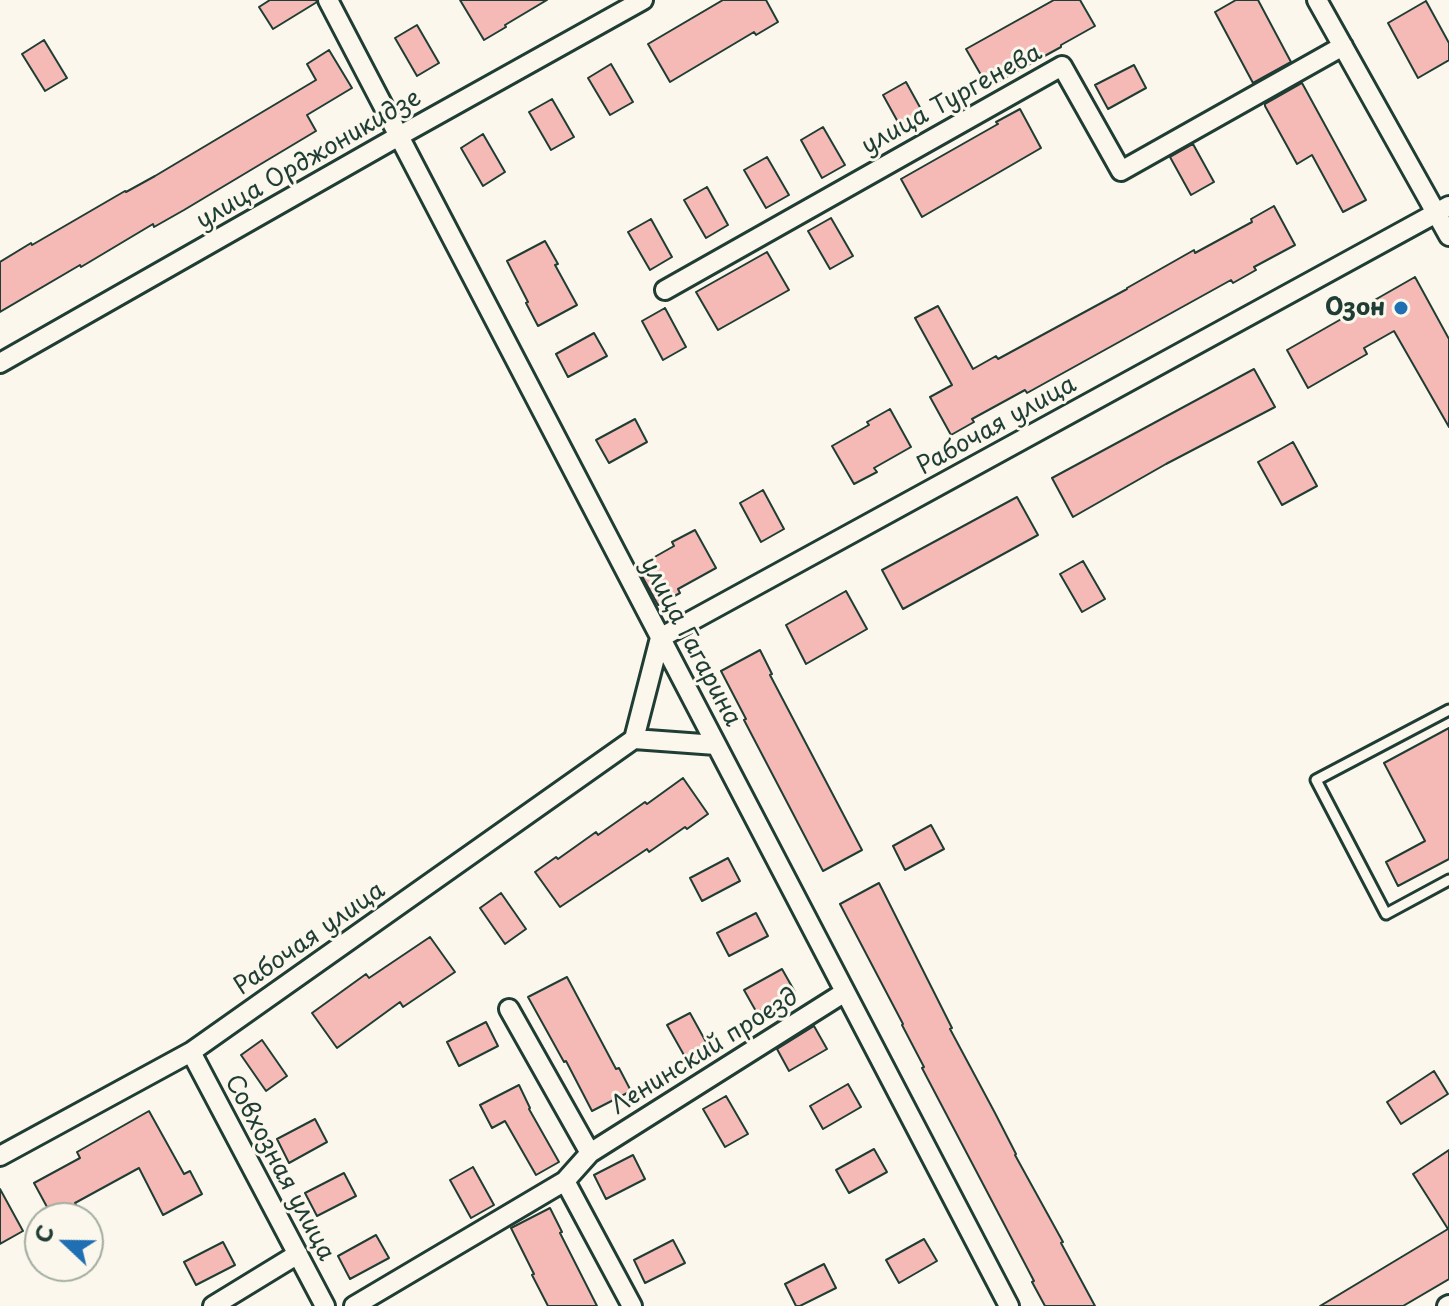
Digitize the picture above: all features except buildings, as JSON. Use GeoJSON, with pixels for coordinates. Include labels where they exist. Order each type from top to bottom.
{"type":"FeatureCollection","features":[{"type":"Feature","properties":{"kind":"street","name":"улица Гагарина"},"geometry":{"type":"LineString","coordinates":[[328,0],[1009,1306]]}},
{"type":"Feature","properties":{"kind":"street","name":"улица Орджоникидзе"},"geometry":{"type":"LineString","coordinates":[[0,363],[643,0]]}},
{"type":"Feature","properties":{"kind":"street"},"geometry":{"type":"LineString","coordinates":[[1317,0],[1443,210],[1449,236]]}},
{"type":"Feature","properties":{"kind":"street","name":"улица Тургенева"},"geometry":{"type":"LineString","coordinates":[[665,290],[1062,66],[1121,171],[1343,46]]}},
{"type":"Feature","properties":{"kind":"street","name":"Рабочая улица"},"geometry":{"type":"LineString","coordinates":[[660,638],[1443,210]]}},
{"type":"Feature","properties":{"kind":"street"},"geometry":{"type":"LineString","coordinates":[[660,638],[634,739],[716,745]]}},
{"type":"Feature","properties":{"kind":"street","name":"Рабочая улица"},"geometry":{"type":"LineString","coordinates":[[1,1153],[191,1052],[634,739]]}},
{"type":"Feature","properties":{"kind":"street","name":"Ленинский проезд"},"geometry":{"type":"LineString","coordinates":[[354,1306],[565,1181],[590,1153],[845,992]]}},
{"type":"Feature","properties":{"kind":"street"},"geometry":{"type":"LineString","coordinates":[[509,1009],[590,1153]]}},
{"type":"Feature","properties":{"kind":"street","name":"Совхозная улица"},"geometry":{"type":"LineString","coordinates":[[191,1052],[325,1306]]}},
{"type":"Feature","properties":{"kind":"street"},"geometry":{"type":"LineString","coordinates":[[565,1181],[632,1306]]}},
{"type":"Feature","properties":{"kind":"street"},"geometry":{"type":"LineString","coordinates":[[213,1306],[298,1254]]}},
{"type":"Feature","properties":{"kind":"lane"},"geometry":{"type":"LineString","coordinates":[[1449,710],[1316,780],[1386,914],[1449,880]]}},
{"type":"Feature","properties":{"kind":"place","name":"Озон"},"geometry":{"type":"Point","coordinates":[1401,308]}}]}
